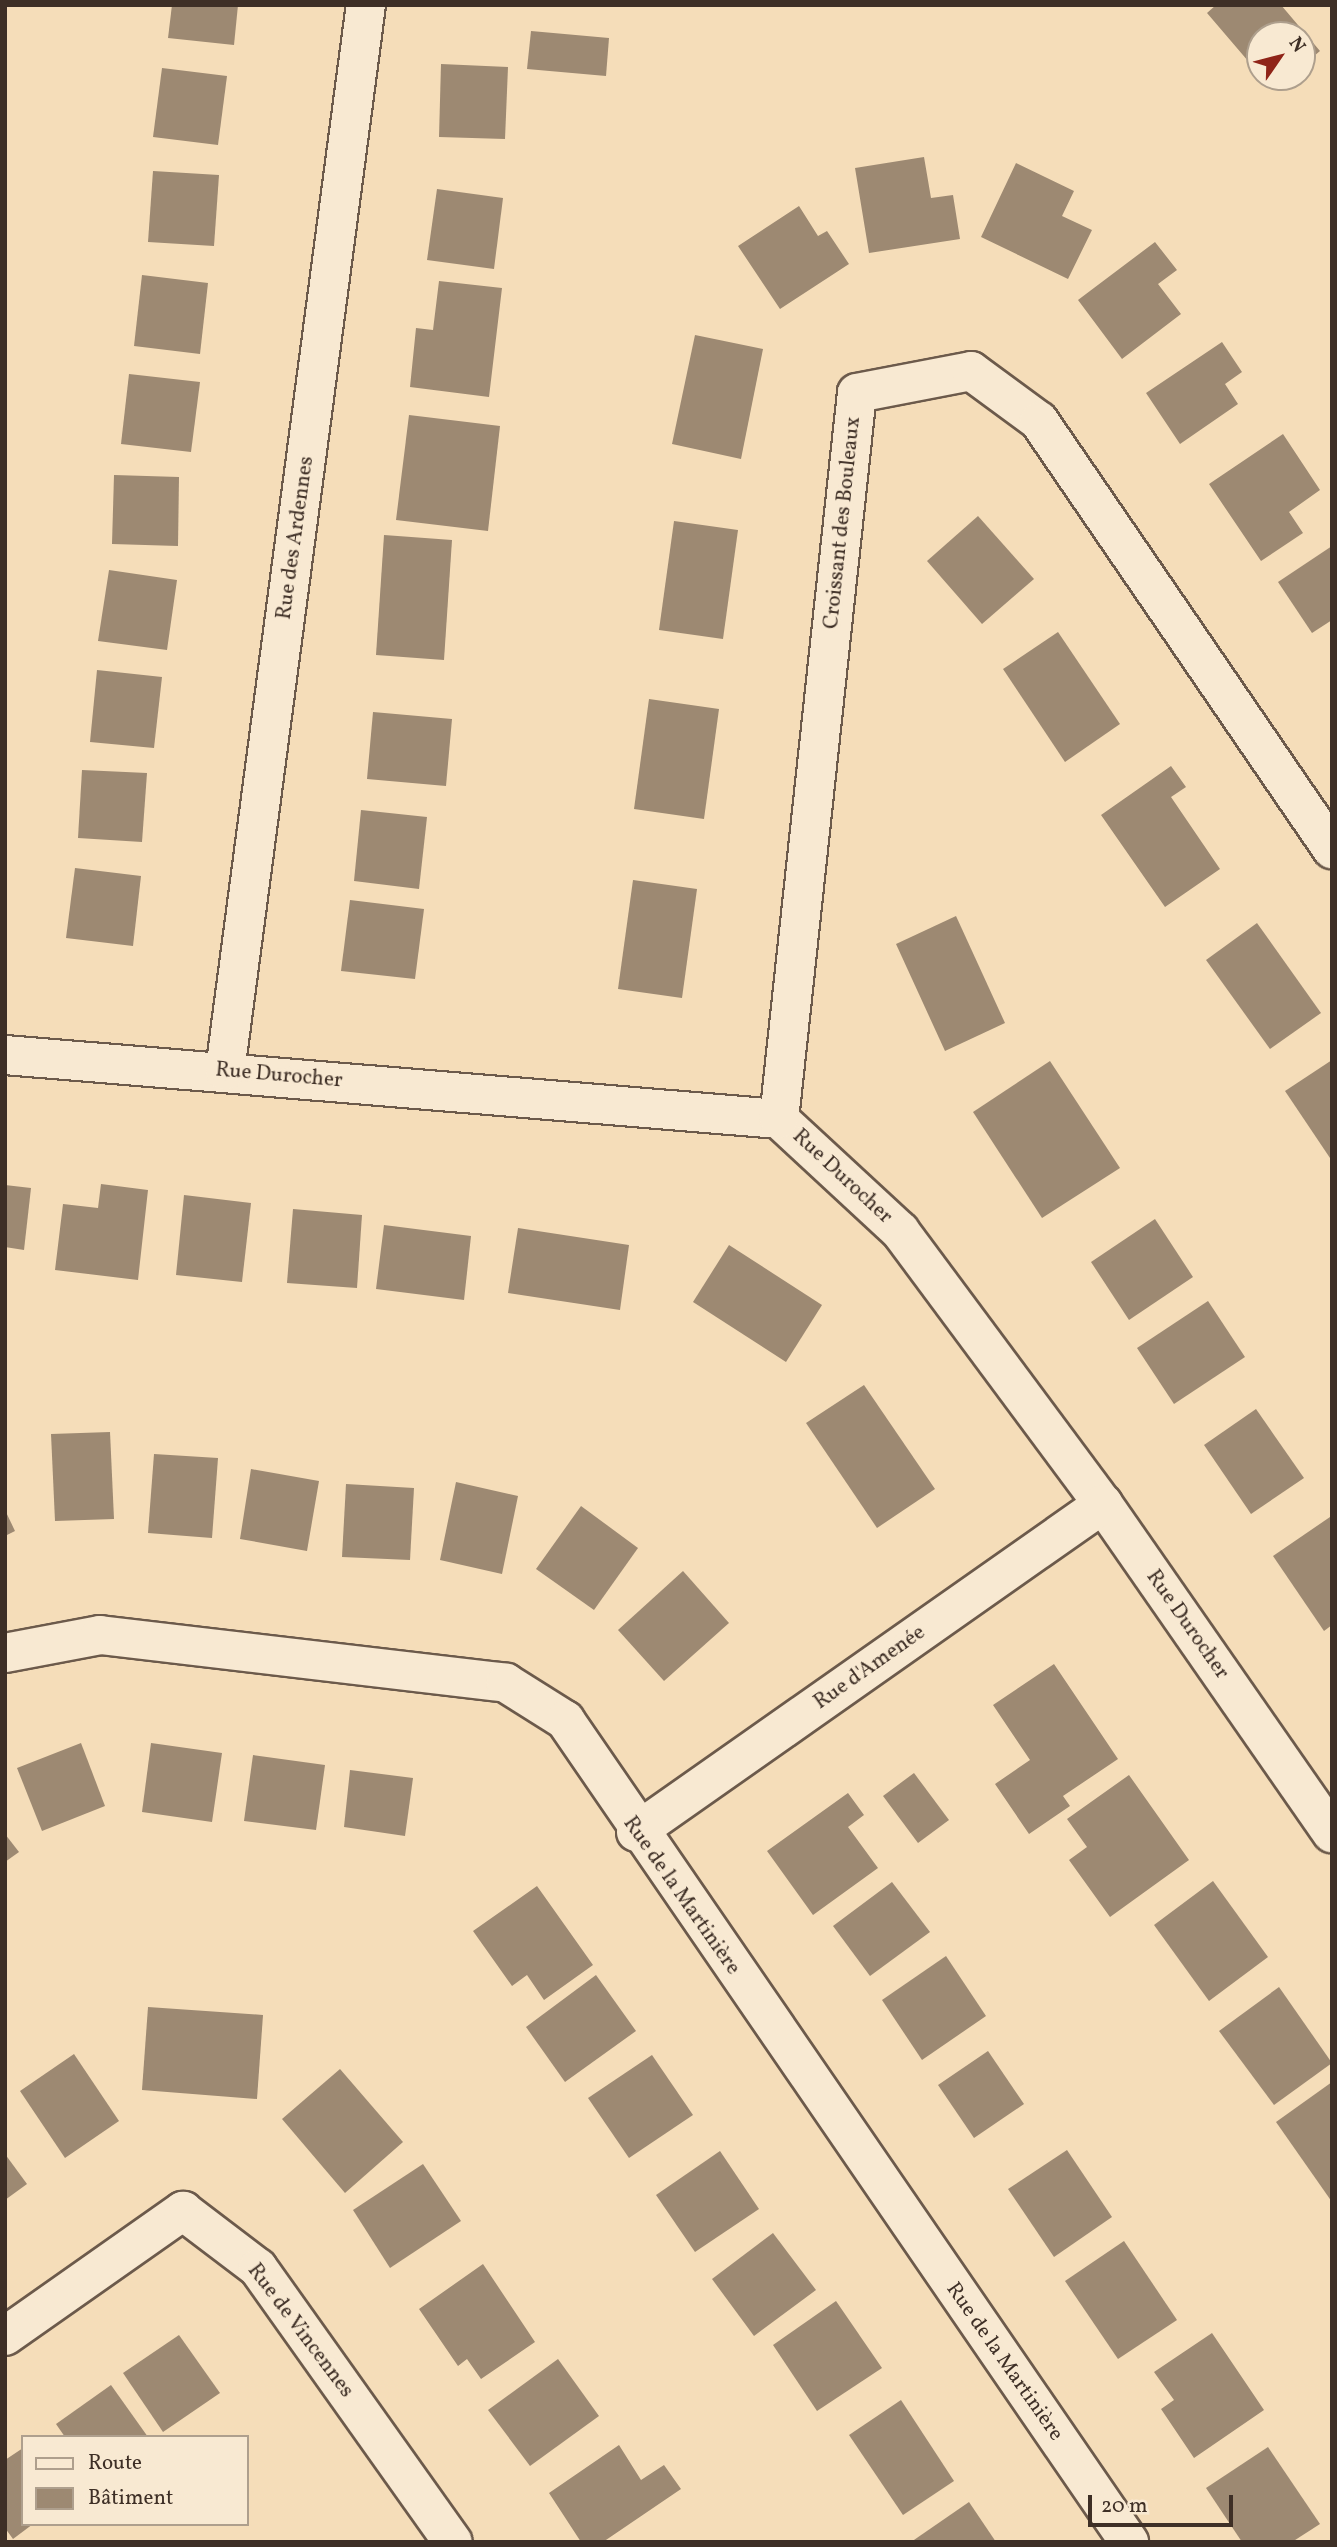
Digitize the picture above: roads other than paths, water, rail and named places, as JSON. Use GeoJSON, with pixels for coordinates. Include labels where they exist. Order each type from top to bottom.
{"type":"FeatureCollection","features":[{"type":"Feature","properties":{"kind":"street","name":"Rue des Ardennes"},"geometry":{"type":"LineString","coordinates":[[225,1071],[366,5]]}},
{"type":"Feature","properties":{"kind":"street","name":"Croissant des Bouleaux"},"geometry":{"type":"LineString","coordinates":[[779,1119],[857,393],[971,370],[1039,421],[1332,849]]}},
{"type":"Feature","properties":{"kind":"street","name":"Rue Durocher"},"geometry":{"type":"LineString","coordinates":[[5,1055],[225,1071],[779,1119],[900,1231],[1103,1504],[1332,1833]]}},
{"type":"Feature","properties":{"kind":"street","name":"Rue d'Amenée"},"geometry":{"type":"LineString","coordinates":[[636,1832],[1103,1504]]}},
{"type":"Feature","properties":{"kind":"street","name":"Rue de la Martinière"},"geometry":{"type":"LineString","coordinates":[[5,1653],[100,1635],[506,1684],[565,1720],[636,1832],[1129,2542]]}},
{"type":"Feature","properties":{"kind":"street","name":"Rue de Vincennes"},"geometry":{"type":"LineString","coordinates":[[5,2336],[183,2211],[258,2268],[453,2542]]}}]}
